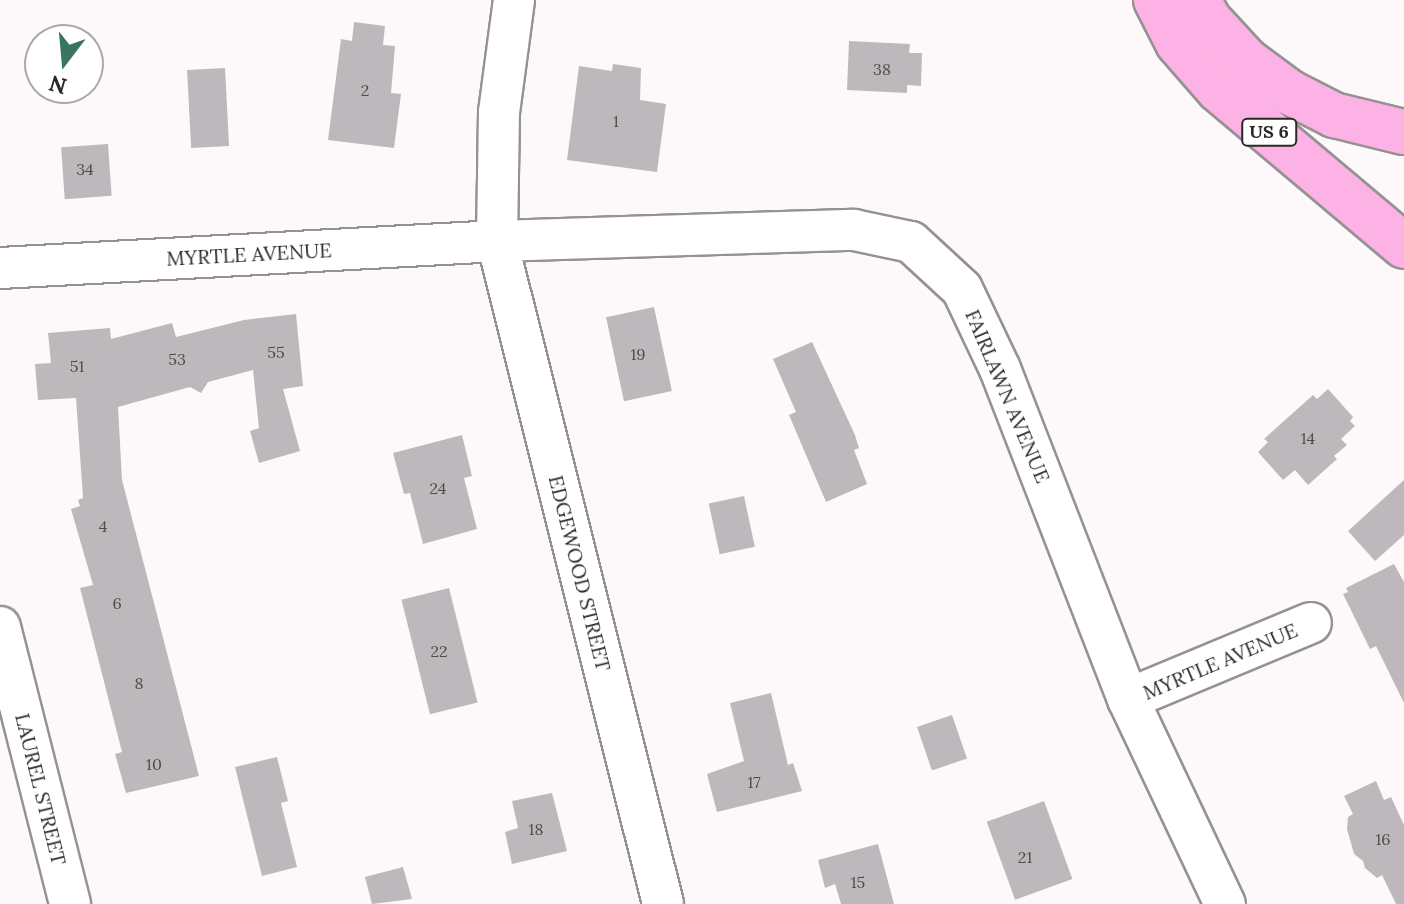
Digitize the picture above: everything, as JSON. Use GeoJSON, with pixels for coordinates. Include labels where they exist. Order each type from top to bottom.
{"type":"FeatureCollection","features":[{"type":"Feature","properties":{"kind":"highway","name":"US 6"},"geometry":{"type":"LineString","coordinates":[[1156,0],[1178,43],[1219,90],[1404,246]]}},
{"type":"Feature","properties":{"kind":"highway"},"geometry":{"type":"LineString","coordinates":[[1198,0],[1209,20],[1247,61],[1289,92],[1334,115],[1404,132]]}},
{"type":"Feature","properties":{"kind":"street","name":"EDGEWOOD STREET"},"geometry":{"type":"LineString","coordinates":[[514,0],[499,112],[497,241],[663,904]]}},
{"type":"Feature","properties":{"kind":"street","name":"FAIRLAWN AVENUE"},"geometry":{"type":"LineString","coordinates":[[497,241],[854,230],[911,242],[962,289],[1000,369],[1128,699],[1225,904]]}},
{"type":"Feature","properties":{"kind":"street","name":"MYRTLE AVENUE"},"geometry":{"type":"LineString","coordinates":[[0,268],[497,241]]}},
{"type":"Feature","properties":{"kind":"street","name":"MYRTLE AVENUE"},"geometry":{"type":"LineString","coordinates":[[1128,699],[1311,623]]}},
{"type":"Feature","properties":{"kind":"street","name":"LAUREL STREET"},"geometry":{"type":"LineString","coordinates":[[0,627],[70,904]]}},
{"type":"Feature","properties":{"kind":"building"},"geometry":{"type":"Polygon","coordinates":[[[354,22],[385,26],[383,45],[395,46],[391,93],[401,94],[394,148],[328,140],[341,39],[352,41],[354,22]]]}},
{"type":"Feature","properties":{"kind":"building"},"geometry":{"type":"Polygon","coordinates":[[[849,41],[910,44],[909,53],[922,53],[921,86],[907,85],[907,93],[847,90],[849,41]]]}},
{"type":"Feature","properties":{"kind":"building"},"geometry":{"type":"Polygon","coordinates":[[[613,64],[641,68],[640,100],[666,104],[657,172],[567,160],[579,66],[612,71],[613,64]]]}},
{"type":"Feature","properties":{"kind":"building"},"geometry":{"type":"Polygon","coordinates":[[[225,68],[229,146],[191,148],[187,70],[225,68]]]}},
{"type":"Feature","properties":{"kind":"building"},"geometry":{"type":"Polygon","coordinates":[[[108,144],[112,196],[65,199],[61,147],[108,144]]]}},
{"type":"Feature","properties":{"kind":"building"},"geometry":{"type":"Polygon","coordinates":[[[654,307],[672,391],[624,401],[606,317],[654,307]]]}},
{"type":"Feature","properties":{"kind":"building"},"geometry":{"type":"Polygon","coordinates":[[[296,314],[303,386],[283,389],[300,451],[259,463],[250,431],[259,428],[253,370],[208,382],[201,393],[190,387],[118,407],[122,480],[199,776],[126,793],[115,754],[122,752],[80,588],[93,585],[71,509],[80,506],[78,500],[83,498],[76,398],[38,400],[35,364],[51,363],[48,333],[110,328],[111,339],[172,323],[176,337],[244,320],[296,314]]]}},
{"type":"Feature","properties":{"kind":"building"},"geometry":{"type":"Polygon","coordinates":[[[812,342],[855,435],[859,448],[854,450],[867,484],[826,502],[789,415],[796,412],[773,359],[812,342]]]}},
{"type":"Feature","properties":{"kind":"building"},"geometry":{"type":"Polygon","coordinates":[[[1328,389],[1353,417],[1350,421],[1355,426],[1341,439],[1347,445],[1334,456],[1337,459],[1308,485],[1295,470],[1283,480],[1258,452],[1268,442],[1264,439],[1313,395],[1317,399],[1328,389]]]}},
{"type":"Feature","properties":{"kind":"building"},"geometry":{"type":"Polygon","coordinates":[[[462,435],[472,476],[464,478],[477,529],[423,544],[410,493],[404,494],[393,453],[462,435]]]}},
{"type":"Feature","properties":{"kind":"building"},"geometry":{"type":"Polygon","coordinates":[[[1404,480],[1404,535],[1375,561],[1348,531],[1404,480]]]}},
{"type":"Feature","properties":{"kind":"building"},"geometry":{"type":"Polygon","coordinates":[[[744,496],[755,547],[720,554],[709,503],[744,496]]]}},
{"type":"Feature","properties":{"kind":"building"},"geometry":{"type":"Polygon","coordinates":[[[1394,564],[1404,582],[1404,703],[1376,646],[1370,649],[1343,594],[1348,592],[1346,588],[1394,564]]]}},
{"type":"Feature","properties":{"kind":"building"},"geometry":{"type":"Polygon","coordinates":[[[449,588],[478,702],[430,714],[401,600],[449,588]]]}},
{"type":"Feature","properties":{"kind":"building"},"geometry":{"type":"Polygon","coordinates":[[[771,693],[788,765],[793,763],[802,791],[717,812],[707,774],[744,761],[730,703],[771,693]]]}},
{"type":"Feature","properties":{"kind":"building"},"geometry":{"type":"Polygon","coordinates":[[[952,715],[967,758],[932,771],[917,727],[952,715]]]}},
{"type":"Feature","properties":{"kind":"building"},"geometry":{"type":"Polygon","coordinates":[[[277,757],[288,801],[281,803],[297,867],[262,876],[235,767],[277,757]]]}},
{"type":"Feature","properties":{"kind":"building"},"geometry":{"type":"Polygon","coordinates":[[[1376,781],[1384,800],[1391,797],[1404,825],[1404,904],[1396,904],[1382,875],[1377,878],[1354,854],[1347,829],[1348,817],[1353,814],[1344,796],[1376,781]]]}},
{"type":"Feature","properties":{"kind":"building"},"geometry":{"type":"Polygon","coordinates":[[[552,793],[567,851],[512,864],[505,832],[518,828],[512,801],[552,793]]]}},
{"type":"Feature","properties":{"kind":"building"},"geometry":{"type":"Polygon","coordinates":[[[1044,801],[1072,879],[1015,900],[987,822],[1044,801]]]}},
{"type":"Feature","properties":{"kind":"building"},"geometry":{"type":"Polygon","coordinates":[[[878,844],[894,904],[841,904],[835,884],[825,888],[818,860],[878,844]]]}},
{"type":"Feature","properties":{"kind":"building"},"geometry":{"type":"Polygon","coordinates":[[[403,867],[412,899],[372,904],[365,877],[403,867]]]}}]}
